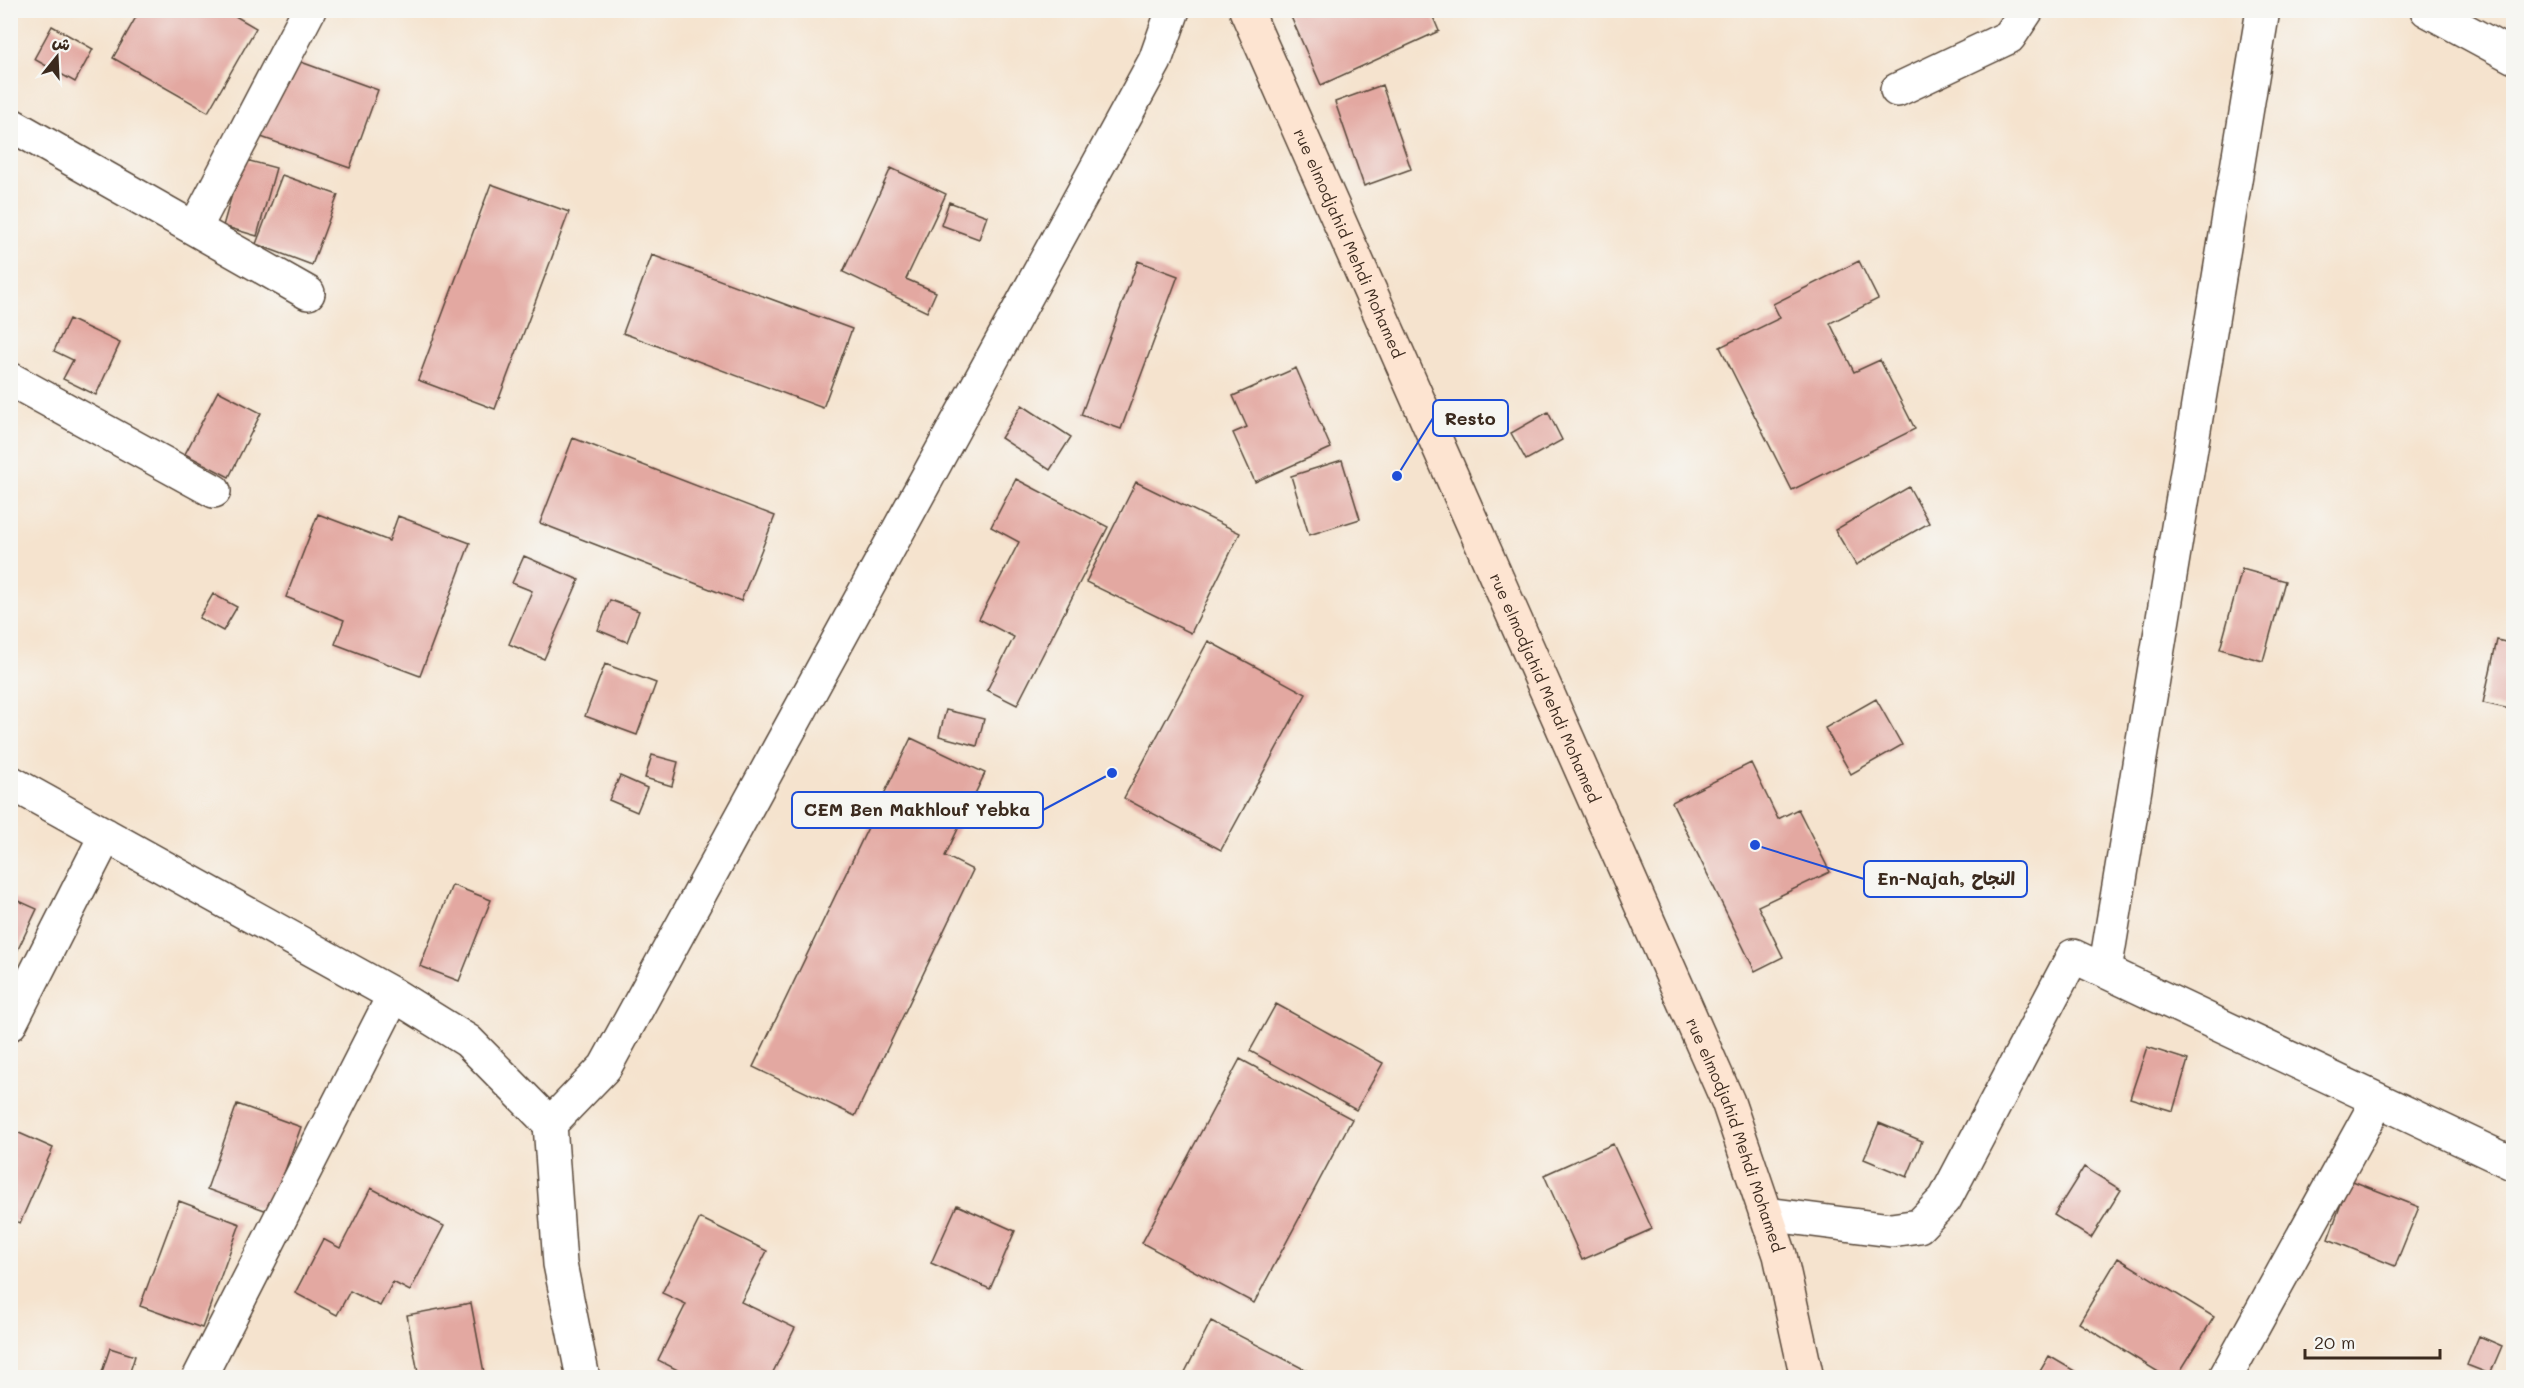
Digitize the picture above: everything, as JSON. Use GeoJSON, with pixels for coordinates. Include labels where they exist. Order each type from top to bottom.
{"type":"FeatureCollection","features":[{"type":"Feature","properties":{"kind":"main road","name":"rue elmodjahid Mehdi Mohamed"},"geometry":{"type":"LineString","coordinates":[[1246,10],[1728,1102],[1780,1256],[1807,1377]]}},
{"type":"Feature","properties":{"kind":"street"},"geometry":{"type":"LineString","coordinates":[[195,228],[309,10]]}},
{"type":"Feature","properties":{"kind":"street"},"geometry":{"type":"LineString","coordinates":[[550,1124],[605,1067],[1155,61],[1173,10]]}},
{"type":"Feature","properties":{"kind":"street"},"geometry":{"type":"LineString","coordinates":[[1897,90],[2009,37],[2027,10]]}},
{"type":"Feature","properties":{"kind":"street"},"geometry":{"type":"LineString","coordinates":[[2105,971],[2263,10]]}},
{"type":"Feature","properties":{"kind":"street"},"geometry":{"type":"LineString","coordinates":[[2427,10],[2514,57]]}},
{"type":"Feature","properties":{"kind":"street"},"geometry":{"type":"LineString","coordinates":[[10,124],[308,293]]}},
{"type":"Feature","properties":{"kind":"street"},"geometry":{"type":"LineString","coordinates":[[10,379],[214,492]]}},
{"type":"Feature","properties":{"kind":"street"},"geometry":{"type":"LineString","coordinates":[[10,782],[394,995],[468,1041],[550,1124],[560,1264],[583,1377]]}},
{"type":"Feature","properties":{"kind":"street"},"geometry":{"type":"LineString","coordinates":[[10,1024],[106,835]]}},
{"type":"Feature","properties":{"kind":"street"},"geometry":{"type":"LineString","coordinates":[[1766,1214],[1891,1230],[1918,1226],[1945,1199],[2073,956],[2514,1164]]}},
{"type":"Feature","properties":{"kind":"street"},"geometry":{"type":"LineString","coordinates":[[199,1377],[394,995]]}},
{"type":"Feature","properties":{"kind":"street"},"geometry":{"type":"LineString","coordinates":[[2225,1377],[2379,1100]]}},
{"type":"Feature","properties":{"kind":"building"},"geometry":{"type":"Polygon","coordinates":[[[140,10],[225,10],[256,28],[208,112],[113,58],[140,10]]]}},
{"type":"Feature","properties":{"kind":"building"},"geometry":{"type":"Polygon","coordinates":[[[1288,10],[1430,10],[1439,31],[1321,85],[1288,10]]]}},
{"type":"Feature","properties":{"kind":"building"},"geometry":{"type":"Polygon","coordinates":[[[52,26],[93,49],[75,82],[34,59],[52,26]]]}},
{"type":"Feature","properties":{"kind":"building"},"geometry":{"type":"Polygon","coordinates":[[[290,58],[378,90],[350,168],[261,137],[290,58]]]}},
{"type":"Feature","properties":{"kind":"building"},"geometry":{"type":"Polygon","coordinates":[[[1382,85],[1411,169],[1364,186],[1335,102],[1382,85]]]}},
{"type":"Feature","properties":{"kind":"building"},"geometry":{"type":"Polygon","coordinates":[[[242,159],[276,168],[257,236],[223,226],[242,159]]]}},
{"type":"Feature","properties":{"kind":"building"},"geometry":{"type":"Polygon","coordinates":[[[891,168],[946,194],[906,279],[936,292],[927,312],[843,272],[891,168]]]}},
{"type":"Feature","properties":{"kind":"building"},"geometry":{"type":"Polygon","coordinates":[[[282,175],[338,195],[312,265],[256,244],[282,175]]]}},
{"type":"Feature","properties":{"kind":"building"},"geometry":{"type":"Polygon","coordinates":[[[491,184],[569,212],[495,409],[418,380],[491,184]]]}},
{"type":"Feature","properties":{"kind":"building"},"geometry":{"type":"Polygon","coordinates":[[[949,202],[987,216],[979,239],[941,225],[949,202]]]}},
{"type":"Feature","properties":{"kind":"building"},"geometry":{"type":"Polygon","coordinates":[[[652,255],[852,329],[823,408],[623,333],[652,255]]]}},
{"type":"Feature","properties":{"kind":"building"},"geometry":{"type":"Polygon","coordinates":[[[1138,261],[1178,276],[1121,429],[1081,415],[1138,261]]]}},
{"type":"Feature","properties":{"kind":"building"},"geometry":{"type":"Polygon","coordinates":[[[1859,261],[1878,299],[1830,323],[1854,372],[1880,360],[1915,429],[1792,490],[1720,347],[1780,318],[1773,304],[1859,261]]]}},
{"type":"Feature","properties":{"kind":"building"},"geometry":{"type":"Polygon","coordinates":[[[69,319],[120,343],[96,395],[63,379],[73,360],[54,351],[69,319]]]}},
{"type":"Feature","properties":{"kind":"building"},"geometry":{"type":"Polygon","coordinates":[[[1296,368],[1331,448],[1255,482],[1233,433],[1247,427],[1233,396],[1296,368]]]}},
{"type":"Feature","properties":{"kind":"building"},"geometry":{"type":"Polygon","coordinates":[[[218,391],[261,413],[229,477],[185,454],[218,391]]]}},
{"type":"Feature","properties":{"kind":"building"},"geometry":{"type":"Polygon","coordinates":[[[1022,405],[1071,437],[1050,470],[1001,438],[1022,405]]]}},
{"type":"Feature","properties":{"kind":"building"},"geometry":{"type":"Polygon","coordinates":[[[1548,412],[1562,440],[1526,460],[1511,433],[1548,412]]]}},
{"type":"Feature","properties":{"kind":"building"},"geometry":{"type":"Polygon","coordinates":[[[573,438],[775,516],[741,601],[540,523],[573,438]]]}},
{"type":"Feature","properties":{"kind":"building"},"geometry":{"type":"Polygon","coordinates":[[[1342,460],[1360,519],[1309,535],[1291,476],[1342,460]]]}},
{"type":"Feature","properties":{"kind":"building"},"geometry":{"type":"Polygon","coordinates":[[[1016,479],[1108,527],[1017,705],[987,690],[1014,637],[979,619],[1019,542],[991,527],[1016,479]]]}},
{"type":"Feature","properties":{"kind":"building"},"geometry":{"type":"Polygon","coordinates":[[[1136,482],[1240,533],[1191,633],[1086,582],[1136,482]]]}},
{"type":"Feature","properties":{"kind":"building"},"geometry":{"type":"Polygon","coordinates":[[[1909,487],[1929,523],[1856,565],[1835,530],[1909,487]]]}},
{"type":"Feature","properties":{"kind":"building"},"geometry":{"type":"Polygon","coordinates":[[[318,514],[389,541],[398,516],[470,543],[420,676],[335,644],[344,620],[286,597],[318,514]]]}},
{"type":"Feature","properties":{"kind":"building"},"geometry":{"type":"Polygon","coordinates":[[[524,556],[579,580],[544,659],[509,644],[532,591],[512,583],[524,556]]]}},
{"type":"Feature","properties":{"kind":"building"},"geometry":{"type":"Polygon","coordinates":[[[2242,569],[2285,581],[2263,661],[2220,649],[2242,569]]]}},
{"type":"Feature","properties":{"kind":"building"},"geometry":{"type":"Polygon","coordinates":[[[213,594],[237,607],[223,631],[199,618],[213,594]]]}},
{"type":"Feature","properties":{"kind":"building"},"geometry":{"type":"Polygon","coordinates":[[[610,600],[639,611],[627,642],[598,630],[610,600]]]}},
{"type":"Feature","properties":{"kind":"building"},"geometry":{"type":"Polygon","coordinates":[[[2497,640],[2514,644],[2514,710],[2483,703],[2497,640]]]}},
{"type":"Feature","properties":{"kind":"building"},"geometry":{"type":"Polygon","coordinates":[[[1208,641],[1306,694],[1221,850],[1124,798],[1208,641]]]}},
{"type":"Feature","properties":{"kind":"building"},"geometry":{"type":"Polygon","coordinates":[[[605,664],[656,683],[637,735],[585,716],[605,664]]]}},
{"type":"Feature","properties":{"kind":"building"},"geometry":{"type":"Polygon","coordinates":[[[1876,699],[1902,745],[1851,774],[1825,728],[1876,699]]]}},
{"type":"Feature","properties":{"kind":"building"},"geometry":{"type":"Polygon","coordinates":[[[946,710],[984,719],[977,746],[939,736],[946,710]]]}},
{"type":"Feature","properties":{"kind":"building"},"geometry":{"type":"Polygon","coordinates":[[[911,738],[985,773],[945,856],[973,870],[855,1116],[753,1067],[911,738]]]}},
{"type":"Feature","properties":{"kind":"building"},"geometry":{"type":"Polygon","coordinates":[[[652,755],[678,762],[672,786],[645,778],[652,755]]]}},
{"type":"Feature","properties":{"kind":"building"},"geometry":{"type":"Polygon","coordinates":[[[1751,763],[1778,819],[1798,809],[1830,872],[1758,906],[1783,957],[1755,971],[1672,802],[1751,763]]]}},
{"type":"Feature","properties":{"kind":"building"},"geometry":{"type":"Polygon","coordinates":[[[620,776],[647,788],[637,812],[609,800],[620,776]]]}},
{"type":"Feature","properties":{"kind":"building"},"geometry":{"type":"Polygon","coordinates":[[[452,885],[491,900],[459,981],[420,966],[452,885]]]}},
{"type":"Feature","properties":{"kind":"building"},"geometry":{"type":"Polygon","coordinates":[[[10,897],[37,909],[12,962],[10,961],[10,897]]]}},
{"type":"Feature","properties":{"kind":"building"},"geometry":{"type":"Polygon","coordinates":[[[1276,1004],[1383,1063],[1356,1110],[1250,1051],[1276,1004]]]}},
{"type":"Feature","properties":{"kind":"building"},"geometry":{"type":"Polygon","coordinates":[[[2147,1047],[2188,1060],[2173,1111],[2130,1098],[2147,1047]]]}},
{"type":"Feature","properties":{"kind":"building"},"geometry":{"type":"Polygon","coordinates":[[[1240,1059],[1352,1119],[1254,1303],[1142,1243],[1240,1059]]]}},
{"type":"Feature","properties":{"kind":"building"},"geometry":{"type":"Polygon","coordinates":[[[237,1104],[301,1127],[270,1212],[207,1189],[237,1104]]]}},
{"type":"Feature","properties":{"kind":"building"},"geometry":{"type":"Polygon","coordinates":[[[1879,1123],[1922,1141],[1907,1177],[1864,1159],[1879,1123]]]}},
{"type":"Feature","properties":{"kind":"building"},"geometry":{"type":"Polygon","coordinates":[[[10,1129],[53,1148],[20,1223],[10,1219],[10,1129]]]}},
{"type":"Feature","properties":{"kind":"building"},"geometry":{"type":"Polygon","coordinates":[[[1613,1144],[1652,1229],[1582,1260],[1544,1175],[1613,1144]]]}},
{"type":"Feature","properties":{"kind":"building"},"geometry":{"type":"Polygon","coordinates":[[[2084,1167],[2121,1190],[2091,1238],[2054,1215],[2084,1167]]]}},
{"type":"Feature","properties":{"kind":"building"},"geometry":{"type":"Polygon","coordinates":[[[2350,1180],[2419,1207],[2395,1266],[2328,1239],[2350,1180]]]}},
{"type":"Feature","properties":{"kind":"building"},"geometry":{"type":"Polygon","coordinates":[[[371,1188],[444,1226],[410,1291],[393,1282],[380,1306],[350,1291],[337,1315],[295,1293],[323,1239],[340,1248],[371,1188]]]}},
{"type":"Feature","properties":{"kind":"building"},"geometry":{"type":"Polygon","coordinates":[[[179,1201],[240,1224],[202,1328],[140,1306],[179,1201]]]}},
{"type":"Feature","properties":{"kind":"building"},"geometry":{"type":"Polygon","coordinates":[[[957,1205],[1015,1231],[990,1289],[931,1263],[957,1205]]]}},
{"type":"Feature","properties":{"kind":"building"},"geometry":{"type":"Polygon","coordinates":[[[700,1218],[767,1251],[741,1302],[795,1328],[770,1378],[706,1378],[701,1375],[700,1378],[693,1378],[658,1360],[686,1304],[662,1293],[700,1218]]]}},
{"type":"Feature","properties":{"kind":"building"},"geometry":{"type":"Polygon","coordinates":[[[2118,1258],[2214,1317],[2176,1378],[2168,1378],[2079,1323],[2118,1258]]]}},
{"type":"Feature","properties":{"kind":"building"},"geometry":{"type":"Polygon","coordinates":[[[471,1303],[485,1378],[419,1378],[407,1315],[471,1303]]]}},
{"type":"Feature","properties":{"kind":"building"},"geometry":{"type":"Polygon","coordinates":[[[1211,1321],[1321,1378],[1182,1378],[1211,1321]]]}},
{"type":"Feature","properties":{"kind":"building"},"geometry":{"type":"Polygon","coordinates":[[[2479,1336],[2502,1346],[2490,1374],[2467,1365],[2479,1336]]]}},
{"type":"Feature","properties":{"kind":"building"},"geometry":{"type":"Polygon","coordinates":[[[110,1348],[135,1356],[128,1378],[101,1375],[110,1348]]]}},
{"type":"Feature","properties":{"kind":"building"},"geometry":{"type":"Polygon","coordinates":[[[2049,1356],[2078,1373],[2075,1378],[2036,1378],[2049,1356]]]}},
{"type":"Feature","properties":{"kind":"place","name":"Resto"},"geometry":{"type":"Point","coordinates":[1397,476]}},
{"type":"Feature","properties":{"kind":"place","name":"CEM Ben Makhlouf Yebka"},"geometry":{"type":"Point","coordinates":[1112,773]}},
{"type":"Feature","properties":{"kind":"place","name":"En-Najah, النجاح"},"geometry":{"type":"Point","coordinates":[1755,845]}}]}
